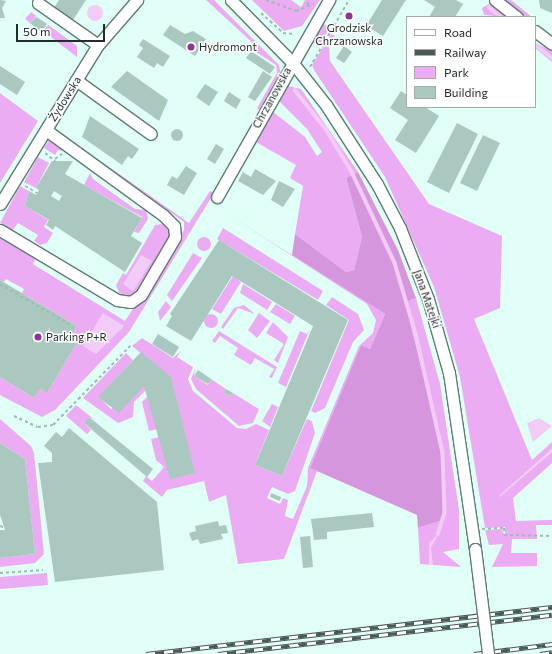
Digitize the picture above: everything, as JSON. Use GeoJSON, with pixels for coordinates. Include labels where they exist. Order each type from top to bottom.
{"type":"FeatureCollection","features":[{"type":"Feature","properties":{"kind":"street","name":"Żydowska"},"geometry":{"type":"LineString","coordinates":[[0,204],[98,45],[137,0]]}},
{"type":"Feature","properties":{"kind":"street","name":"Jana Matejki"},"geometry":{"type":"LineString","coordinates":[[231,0],[292,62],[347,134],[373,178],[417,270],[449,373],[475,549],[488,654]]}},
{"type":"Feature","properties":{"kind":"street"},"geometry":{"type":"LineString","coordinates":[[495,0],[516,16]]}},
{"type":"Feature","properties":{"kind":"street","name":"Chrzanowska"},"geometry":{"type":"LineString","coordinates":[[217,197],[292,62],[328,1]]}},
{"type":"Feature","properties":{"kind":"street"},"geometry":{"type":"LineString","coordinates":[[38,3],[98,45]]}},
{"type":"Feature","properties":{"kind":"street"},"geometry":{"type":"LineString","coordinates":[[536,32],[552,44]]}},
{"type":"Feature","properties":{"kind":"street"},"geometry":{"type":"LineString","coordinates":[[76,80],[152,134]]}},
{"type":"Feature","properties":{"kind":"street"},"geometry":{"type":"LineString","coordinates":[[0,230],[117,300],[131,302],[141,295],[175,237],[174,226],[163,215],[46,130]]}},
{"type":"Feature","properties":{"kind":"path"},"geometry":{"type":"LineString","coordinates":[[266,0],[296,10],[328,1]]}},
{"type":"Feature","properties":{"kind":"path"},"geometry":{"type":"LineString","coordinates":[[306,6],[310,0]]}},
{"type":"Feature","properties":{"kind":"path"},"geometry":{"type":"LineString","coordinates":[[313,73],[313,58],[349,0]]}},
{"type":"Feature","properties":{"kind":"path"},"geometry":{"type":"LineString","coordinates":[[277,28],[283,33],[294,34]]}},
{"type":"Feature","properties":{"kind":"path"},"geometry":{"type":"LineString","coordinates":[[40,150],[55,161]]}},
{"type":"Feature","properties":{"kind":"path"},"geometry":{"type":"LineString","coordinates":[[20,183],[37,192]]}},
{"type":"Feature","properties":{"kind":"path"},"geometry":{"type":"LineString","coordinates":[[0,284],[69,324]]}},
{"type":"Feature","properties":{"kind":"path"},"geometry":{"type":"LineString","coordinates":[[14,416],[38,427],[53,425],[132,345]]}},
{"type":"Feature","properties":{"kind":"path"},"geometry":{"type":"LineString","coordinates":[[0,526],[4,528]]}},
{"type":"Feature","properties":{"kind":"path"},"geometry":{"type":"LineString","coordinates":[[481,529],[504,528],[504,535],[552,536]]}},
{"type":"Feature","properties":{"kind":"path"},"geometry":{"type":"LineString","coordinates":[[0,573],[43,570]]}},
{"type":"Feature","properties":{"kind":"green space"},"geometry":{"type":"Polygon","coordinates":[[[206,0],[214,0],[279,65],[281,75],[261,112],[257,108],[277,73],[276,65],[253,50],[256,46],[206,0]]]}},
{"type":"Feature","properties":{"kind":"green space"},"geometry":{"type":"Polygon","coordinates":[[[252,0],[291,0],[301,7],[305,0],[320,0],[302,26],[284,31],[252,0]]]}},
{"type":"Feature","properties":{"kind":"green space"},"geometry":{"type":"Polygon","coordinates":[[[504,0],[511,0],[531,16],[525,16],[504,0]]]}},
{"type":"Feature","properties":{"kind":"green space"},"geometry":{"type":"Polygon","coordinates":[[[489,4],[506,16],[484,15],[482,8],[489,4]]]}},
{"type":"Feature","properties":{"kind":"green space"},"geometry":{"type":"Polygon","coordinates":[[[31,12],[77,46],[77,57],[43,31],[48,25],[36,16],[30,23],[25,19],[31,12]]]}},
{"type":"Feature","properties":{"kind":"green space"},"geometry":{"type":"Polygon","coordinates":[[[332,24],[319,46],[312,42],[322,25],[332,24]]]}},
{"type":"Feature","properties":{"kind":"green space"},"geometry":{"type":"Polygon","coordinates":[[[331,34],[335,36],[329,46],[330,61],[429,204],[502,236],[500,308],[474,319],[532,460],[552,442],[552,449],[499,496],[552,452],[552,463],[513,498],[516,521],[552,520],[552,525],[536,525],[537,539],[512,539],[511,553],[537,553],[537,566],[492,567],[503,544],[489,545],[485,530],[502,529],[505,537],[505,527],[485,528],[460,377],[434,287],[385,177],[312,65],[331,34]]]}},
{"type":"Feature","properties":{"kind":"green space"},"geometry":{"type":"Polygon","coordinates":[[[536,43],[552,51],[552,62],[536,49],[536,43]]]}},
{"type":"Feature","properties":{"kind":"green space"},"geometry":{"type":"Polygon","coordinates":[[[288,86],[301,89],[358,172],[346,178],[362,237],[354,270],[346,272],[295,234],[303,186],[290,178],[296,165],[256,142],[272,111],[305,137],[317,156],[322,152],[307,129],[279,101],[288,86]]]}},
{"type":"Feature","properties":{"kind":"green space"},"geometry":{"type":"Polygon","coordinates":[[[0,93],[38,121],[0,183],[0,93]]]}},
{"type":"Feature","properties":{"kind":"green space"},"geometry":{"type":"Polygon","coordinates":[[[49,140],[64,147],[62,151],[58,150],[55,155],[44,148],[49,140]]]}},
{"type":"Feature","properties":{"kind":"green space"},"geometry":{"type":"Polygon","coordinates":[[[71,140],[189,223],[210,191],[214,193],[129,332],[55,410],[42,417],[0,395],[0,377],[34,398],[40,389],[47,393],[79,339],[72,335],[77,326],[22,293],[24,289],[6,279],[4,282],[0,280],[0,236],[36,258],[33,264],[125,321],[184,230],[184,222],[71,140]]]}},
{"type":"Feature","properties":{"kind":"green space"},"geometry":{"type":"Polygon","coordinates":[[[38,157],[49,163],[36,188],[24,182],[38,157]]]}},
{"type":"Feature","properties":{"kind":"green space"},"geometry":{"type":"Polygon","coordinates":[[[90,173],[93,179],[135,209],[146,210],[148,219],[139,233],[134,232],[142,217],[84,185],[90,173]]]}},
{"type":"Feature","properties":{"kind":"green space"},"geometry":{"type":"Polygon","coordinates":[[[20,186],[29,191],[25,206],[48,220],[44,227],[53,233],[47,243],[40,245],[34,241],[38,235],[18,223],[13,230],[0,223],[20,186]]]}},
{"type":"Feature","properties":{"kind":"green space"},"geometry":{"type":"Polygon","coordinates":[[[221,210],[385,314],[370,349],[361,345],[310,468],[317,471],[284,559],[238,564],[226,495],[209,502],[204,481],[167,490],[162,497],[143,481],[146,476],[152,481],[164,467],[156,460],[151,439],[160,437],[170,478],[194,473],[171,378],[132,346],[142,338],[173,358],[181,351],[177,357],[193,367],[188,379],[193,391],[237,428],[246,429],[256,424],[269,430],[255,465],[282,476],[307,419],[312,421],[315,433],[295,491],[288,494],[272,487],[267,498],[280,504],[283,498],[288,500],[285,516],[293,519],[307,486],[308,468],[359,346],[373,333],[376,320],[367,304],[221,210]]]}},
{"type":"Feature","properties":{"kind":"green space"},"geometry":{"type":"Polygon","coordinates":[[[162,224],[169,230],[170,237],[135,293],[127,296],[119,293],[116,285],[123,273],[126,275],[155,225],[162,224]]]}},
{"type":"Feature","properties":{"kind":"green space"},"geometry":{"type":"Polygon","coordinates":[[[223,228],[323,291],[318,300],[217,239],[223,228]]]}},
{"type":"Feature","properties":{"kind":"green space"},"geometry":{"type":"Polygon","coordinates":[[[204,237],[209,239],[211,244],[209,249],[204,251],[199,249],[197,244],[199,239],[204,237]]]}},
{"type":"Feature","properties":{"kind":"green space"},"geometry":{"type":"Polygon","coordinates":[[[193,253],[202,258],[172,301],[167,295],[193,253]]]}},
{"type":"Feature","properties":{"kind":"green space"},"geometry":{"type":"Polygon","coordinates":[[[233,276],[241,282],[221,314],[212,309],[233,276]]]}},
{"type":"Feature","properties":{"kind":"green space"},"geometry":{"type":"Polygon","coordinates":[[[243,284],[272,302],[267,310],[240,293],[243,284]]]}},
{"type":"Feature","properties":{"kind":"green space"},"geometry":{"type":"Polygon","coordinates":[[[332,297],[358,314],[364,330],[353,342],[325,408],[315,413],[311,411],[349,320],[326,305],[332,297]]]}},
{"type":"Feature","properties":{"kind":"green space"},"geometry":{"type":"Polygon","coordinates":[[[416,298],[440,384],[459,510],[459,549],[443,552],[461,567],[420,564],[418,528],[443,520],[438,431],[405,301],[416,298]]]}},
{"type":"Feature","properties":{"kind":"green space"},"geometry":{"type":"Polygon","coordinates":[[[166,301],[171,307],[160,321],[158,312],[166,301]]]}},
{"type":"Feature","properties":{"kind":"green space"},"geometry":{"type":"Polygon","coordinates":[[[276,304],[295,316],[290,324],[270,312],[276,304]]]}},
{"type":"Feature","properties":{"kind":"green space"},"geometry":{"type":"Polygon","coordinates":[[[244,305],[255,314],[238,308],[223,329],[221,327],[234,308],[244,305]]]}},
{"type":"Feature","properties":{"kind":"green space"},"geometry":{"type":"Polygon","coordinates":[[[259,313],[270,321],[257,338],[248,330],[259,313]]]}},
{"type":"Feature","properties":{"kind":"green space"},"geometry":{"type":"Polygon","coordinates":[[[211,314],[216,316],[218,321],[216,326],[211,328],[206,326],[204,321],[206,316],[211,314]]]}},
{"type":"Feature","properties":{"kind":"green space"},"geometry":{"type":"Polygon","coordinates":[[[273,322],[288,337],[278,363],[274,360],[284,344],[266,333],[273,322]]]}},
{"type":"Feature","properties":{"kind":"green space"},"geometry":{"type":"Polygon","coordinates":[[[310,329],[286,387],[278,383],[300,331],[307,334],[310,329]]]}},
{"type":"Feature","properties":{"kind":"green space"},"geometry":{"type":"Polygon","coordinates":[[[219,331],[277,367],[272,378],[269,377],[274,369],[255,358],[251,365],[234,355],[238,348],[220,336],[215,343],[212,341],[219,331]]]}},
{"type":"Feature","properties":{"kind":"green space"},"geometry":{"type":"Polygon","coordinates":[[[126,353],[133,360],[99,397],[111,409],[144,386],[147,389],[134,402],[133,417],[118,423],[83,398],[126,353]]]}},
{"type":"Feature","properties":{"kind":"green space"},"geometry":{"type":"Polygon","coordinates":[[[195,369],[194,376],[208,385],[211,379],[226,389],[224,393],[231,396],[233,393],[259,409],[253,423],[239,426],[196,389],[191,379],[195,369]]]}},
{"type":"Feature","properties":{"kind":"green space"},"geometry":{"type":"Polygon","coordinates":[[[147,397],[158,429],[149,431],[142,402],[147,397]]]}},
{"type":"Feature","properties":{"kind":"green space"},"geometry":{"type":"Polygon","coordinates":[[[272,404],[278,407],[270,427],[262,421],[272,404]]]}},
{"type":"Feature","properties":{"kind":"green space"},"geometry":{"type":"Polygon","coordinates":[[[76,405],[95,420],[89,417],[84,423],[91,430],[87,434],[66,416],[76,405]]]}},
{"type":"Feature","properties":{"kind":"green space"},"geometry":{"type":"Polygon","coordinates":[[[0,419],[31,446],[34,453],[44,554],[35,563],[0,567],[0,558],[35,554],[25,459],[0,443],[0,419]]]}},
{"type":"Feature","properties":{"kind":"green space"},"geometry":{"type":"Polygon","coordinates":[[[47,573],[48,585],[0,589],[0,577],[47,573]]]}},
{"type":"Feature","properties":{"kind":"shaded area"},"geometry":{"type":"Polygon","coordinates":[[[95,5],[102,10],[103,13],[98,20],[95,21],[88,16],[87,13],[92,6],[95,5]]]}},
{"type":"Feature","properties":{"kind":"shaded area"},"geometry":{"type":"Polygon","coordinates":[[[358,172],[398,250],[416,298],[405,302],[438,434],[444,482],[443,520],[418,528],[417,515],[310,468],[361,345],[370,349],[385,314],[292,255],[295,234],[346,272],[354,270],[362,237],[346,178],[358,172]]]}},
{"type":"Feature","properties":{"kind":"shaded area"},"geometry":{"type":"Polygon","coordinates":[[[141,255],[152,261],[133,291],[123,284],[141,255]]]}},
{"type":"Feature","properties":{"kind":"shaded area"},"geometry":{"type":"Polygon","coordinates":[[[103,313],[124,326],[96,354],[83,346],[103,313]]]}},
{"type":"Feature","properties":{"kind":"shaded area"},"geometry":{"type":"Polygon","coordinates":[[[539,418],[552,426],[533,442],[527,423],[539,418]]]}},
{"type":"Feature","properties":{"kind":"shaded area"},"geometry":{"type":"Polygon","coordinates":[[[552,449],[552,452],[500,497],[499,496],[552,449]]]}},
{"type":"Feature","properties":{"kind":"shaded area"},"geometry":{"type":"Polygon","coordinates":[[[440,532],[431,548],[433,565],[429,565],[429,543],[440,532]]]}},
{"type":"Feature","properties":{"kind":"building"},"geometry":{"type":"Polygon","coordinates":[[[0,0],[6,1],[2,8],[5,18],[0,18],[0,0]]]}},
{"type":"Feature","properties":{"kind":"building"},"geometry":{"type":"Polygon","coordinates":[[[59,0],[86,0],[73,20],[54,8],[59,0]]]}},
{"type":"Feature","properties":{"kind":"building"},"geometry":{"type":"Polygon","coordinates":[[[382,0],[406,0],[383,36],[366,26],[382,0]]]}},
{"type":"Feature","properties":{"kind":"building"},"geometry":{"type":"Polygon","coordinates":[[[424,0],[456,0],[463,4],[456,16],[430,16],[435,7],[424,0]]]}},
{"type":"Feature","properties":{"kind":"building"},"geometry":{"type":"Polygon","coordinates":[[[539,0],[552,0],[552,13],[540,8],[539,0]]]}},
{"type":"Feature","properties":{"kind":"building"},"geometry":{"type":"Polygon","coordinates":[[[36,17],[47,24],[41,32],[30,23],[36,17]]]}},
{"type":"Feature","properties":{"kind":"building","name":"Hydromont"},"geometry":{"type":"Polygon","coordinates":[[[170,25],[185,34],[193,31],[206,39],[195,56],[163,35],[170,25]]]}},
{"type":"Feature","properties":{"kind":"building"},"geometry":{"type":"Polygon","coordinates":[[[143,39],[170,56],[163,67],[157,63],[154,68],[137,57],[143,48],[139,45],[143,39]]]}},
{"type":"Feature","properties":{"kind":"building"},"geometry":{"type":"Polygon","coordinates":[[[344,46],[352,52],[344,63],[336,58],[344,46]]]}},
{"type":"Feature","properties":{"kind":"building"},"geometry":{"type":"Polygon","coordinates":[[[251,51],[275,67],[270,74],[246,58],[251,51]]]}},
{"type":"Feature","properties":{"kind":"building"},"geometry":{"type":"Polygon","coordinates":[[[0,66],[25,82],[17,95],[0,84],[0,66]]]}},
{"type":"Feature","properties":{"kind":"building"},"geometry":{"type":"Polygon","coordinates":[[[127,71],[168,100],[159,121],[111,87],[127,71]]]}},
{"type":"Feature","properties":{"kind":"building"},"geometry":{"type":"Polygon","coordinates":[[[263,71],[272,77],[255,101],[248,97],[263,71]]]}},
{"type":"Feature","properties":{"kind":"building"},"geometry":{"type":"Polygon","coordinates":[[[205,84],[218,92],[209,106],[196,97],[205,84]]]}},
{"type":"Feature","properties":{"kind":"building"},"geometry":{"type":"Polygon","coordinates":[[[401,91],[406,94],[406,108],[427,108],[439,116],[416,153],[395,140],[408,120],[390,108],[401,91]]]}},
{"type":"Feature","properties":{"kind":"building"},"geometry":{"type":"Polygon","coordinates":[[[229,92],[241,100],[236,109],[224,101],[229,92]]]}},
{"type":"Feature","properties":{"kind":"building"},"geometry":{"type":"Polygon","coordinates":[[[90,116],[139,149],[132,159],[128,156],[122,165],[82,137],[90,116]]]}},
{"type":"Feature","properties":{"kind":"building"},"geometry":{"type":"Polygon","coordinates":[[[457,123],[478,134],[449,193],[427,182],[457,123]]]}},
{"type":"Feature","properties":{"kind":"building"},"geometry":{"type":"Polygon","coordinates":[[[175,129],[179,129],[183,135],[179,141],[175,141],[171,137],[171,133],[175,129]]]}},
{"type":"Feature","properties":{"kind":"building"},"geometry":{"type":"Polygon","coordinates":[[[483,135],[500,143],[477,191],[460,183],[483,135]]]}},
{"type":"Feature","properties":{"kind":"building"},"geometry":{"type":"Polygon","coordinates":[[[216,144],[224,149],[215,164],[207,159],[216,144]]]}},
{"type":"Feature","properties":{"kind":"building"},"geometry":{"type":"Polygon","coordinates":[[[52,161],[73,161],[65,174],[142,218],[131,236],[142,243],[125,272],[55,226],[53,230],[46,225],[49,220],[25,206],[29,191],[36,195],[39,190],[36,188],[52,161]],[[54,191],[51,196],[59,201],[62,196],[54,191]]]}},
{"type":"Feature","properties":{"kind":"building"},"geometry":{"type":"Polygon","coordinates":[[[186,166],[197,173],[184,195],[167,185],[172,176],[177,179],[186,166]]]}},
{"type":"Feature","properties":{"kind":"building"},"geometry":{"type":"Polygon","coordinates":[[[255,169],[276,181],[263,195],[238,181],[243,172],[251,177],[255,169]]]}},
{"type":"Feature","properties":{"kind":"building"},"geometry":{"type":"Polygon","coordinates":[[[279,181],[295,189],[283,207],[271,200],[279,181]]]}},
{"type":"Feature","properties":{"kind":"building"},"geometry":{"type":"Polygon","coordinates":[[[219,240],[348,320],[282,476],[255,465],[313,326],[232,276],[191,341],[166,326],[172,316],[170,314],[219,240]]]}},
{"type":"Feature","properties":{"kind":"building","name":"Parking P+R"},"geometry":{"type":"Polygon","coordinates":[[[0,280],[77,326],[72,335],[79,339],[47,393],[40,389],[34,398],[0,377],[0,280]]]}},
{"type":"Feature","properties":{"kind":"building"},"geometry":{"type":"Polygon","coordinates":[[[158,334],[179,347],[173,357],[152,344],[158,334]]]}},
{"type":"Feature","properties":{"kind":"building"},"geometry":{"type":"Polygon","coordinates":[[[141,352],[171,377],[195,473],[170,479],[144,386],[119,413],[98,397],[141,352]]]}},
{"type":"Feature","properties":{"kind":"building"},"geometry":{"type":"Polygon","coordinates":[[[198,370],[211,379],[208,384],[194,376],[198,370]]]}},
{"type":"Feature","properties":{"kind":"building"},"geometry":{"type":"Polygon","coordinates":[[[226,389],[233,393],[231,396],[224,393],[226,389]]]}},
{"type":"Feature","properties":{"kind":"building"},"geometry":{"type":"Polygon","coordinates":[[[89,417],[153,469],[147,477],[84,423],[89,417]]]}},
{"type":"Feature","properties":{"kind":"building"},"geometry":{"type":"Polygon","coordinates":[[[69,428],[157,502],[164,570],[55,582],[38,463],[52,462],[52,453],[44,446],[56,432],[62,437],[69,428]]]}},
{"type":"Feature","properties":{"kind":"building"},"geometry":{"type":"Polygon","coordinates":[[[0,443],[25,459],[35,554],[0,558],[0,530],[5,530],[0,515],[0,443]]]}},
{"type":"Feature","properties":{"kind":"building"},"geometry":{"type":"Polygon","coordinates":[[[271,493],[281,497],[280,501],[270,497],[271,493]]]}},
{"type":"Feature","properties":{"kind":"building"},"geometry":{"type":"Polygon","coordinates":[[[372,513],[374,527],[327,532],[327,539],[314,540],[311,519],[372,513]]]}},
{"type":"Feature","properties":{"kind":"building"},"geometry":{"type":"Polygon","coordinates":[[[218,521],[219,526],[226,525],[228,533],[221,534],[223,539],[200,544],[198,539],[192,541],[189,533],[196,531],[195,526],[218,521]]]}},
{"type":"Feature","properties":{"kind":"building"},"geometry":{"type":"Polygon","coordinates":[[[310,536],[313,567],[303,568],[300,537],[310,536]]]}},
{"type":"Feature","properties":{"kind":"waterway"},"geometry":{"type":"LineString","coordinates":[[489,7],[500,16]]}},
{"type":"Feature","properties":{"kind":"waterway"},"geometry":{"type":"LineString","coordinates":[[536,45],[552,58]]}},
{"type":"Feature","properties":{"kind":"waterway"},"geometry":{"type":"LineString","coordinates":[[295,90],[326,129],[352,172],[395,263],[416,334],[443,453],[445,513],[438,534]]}},
{"type":"Feature","properties":{"kind":"railway"},"geometry":{"type":"LineString","coordinates":[[146,654],[552,607]]}},
{"type":"Feature","properties":{"kind":"railway"},"geometry":{"type":"LineString","coordinates":[[218,654],[552,615]]}},
{"type":"Feature","properties":{"kind":"railway"},"geometry":{"type":"LineString","coordinates":[[474,654],[552,644]]}},
{"type":"Feature","properties":{"kind":"railway"},"geometry":{"type":"LineString","coordinates":[[540,654],[552,652]]}},
{"type":"Feature","properties":{"kind":"place","name":"Grodzisk Chrzanowska"},"geometry":{"type":"Point","coordinates":[349,16]}},
{"type":"Feature","properties":{"kind":"place","name":"Hydromont"},"geometry":{"type":"Point","coordinates":[191,47]}},
{"type":"Feature","properties":{"kind":"place","name":"Parking P+R"},"geometry":{"type":"Point","coordinates":[38,337]}}]}
